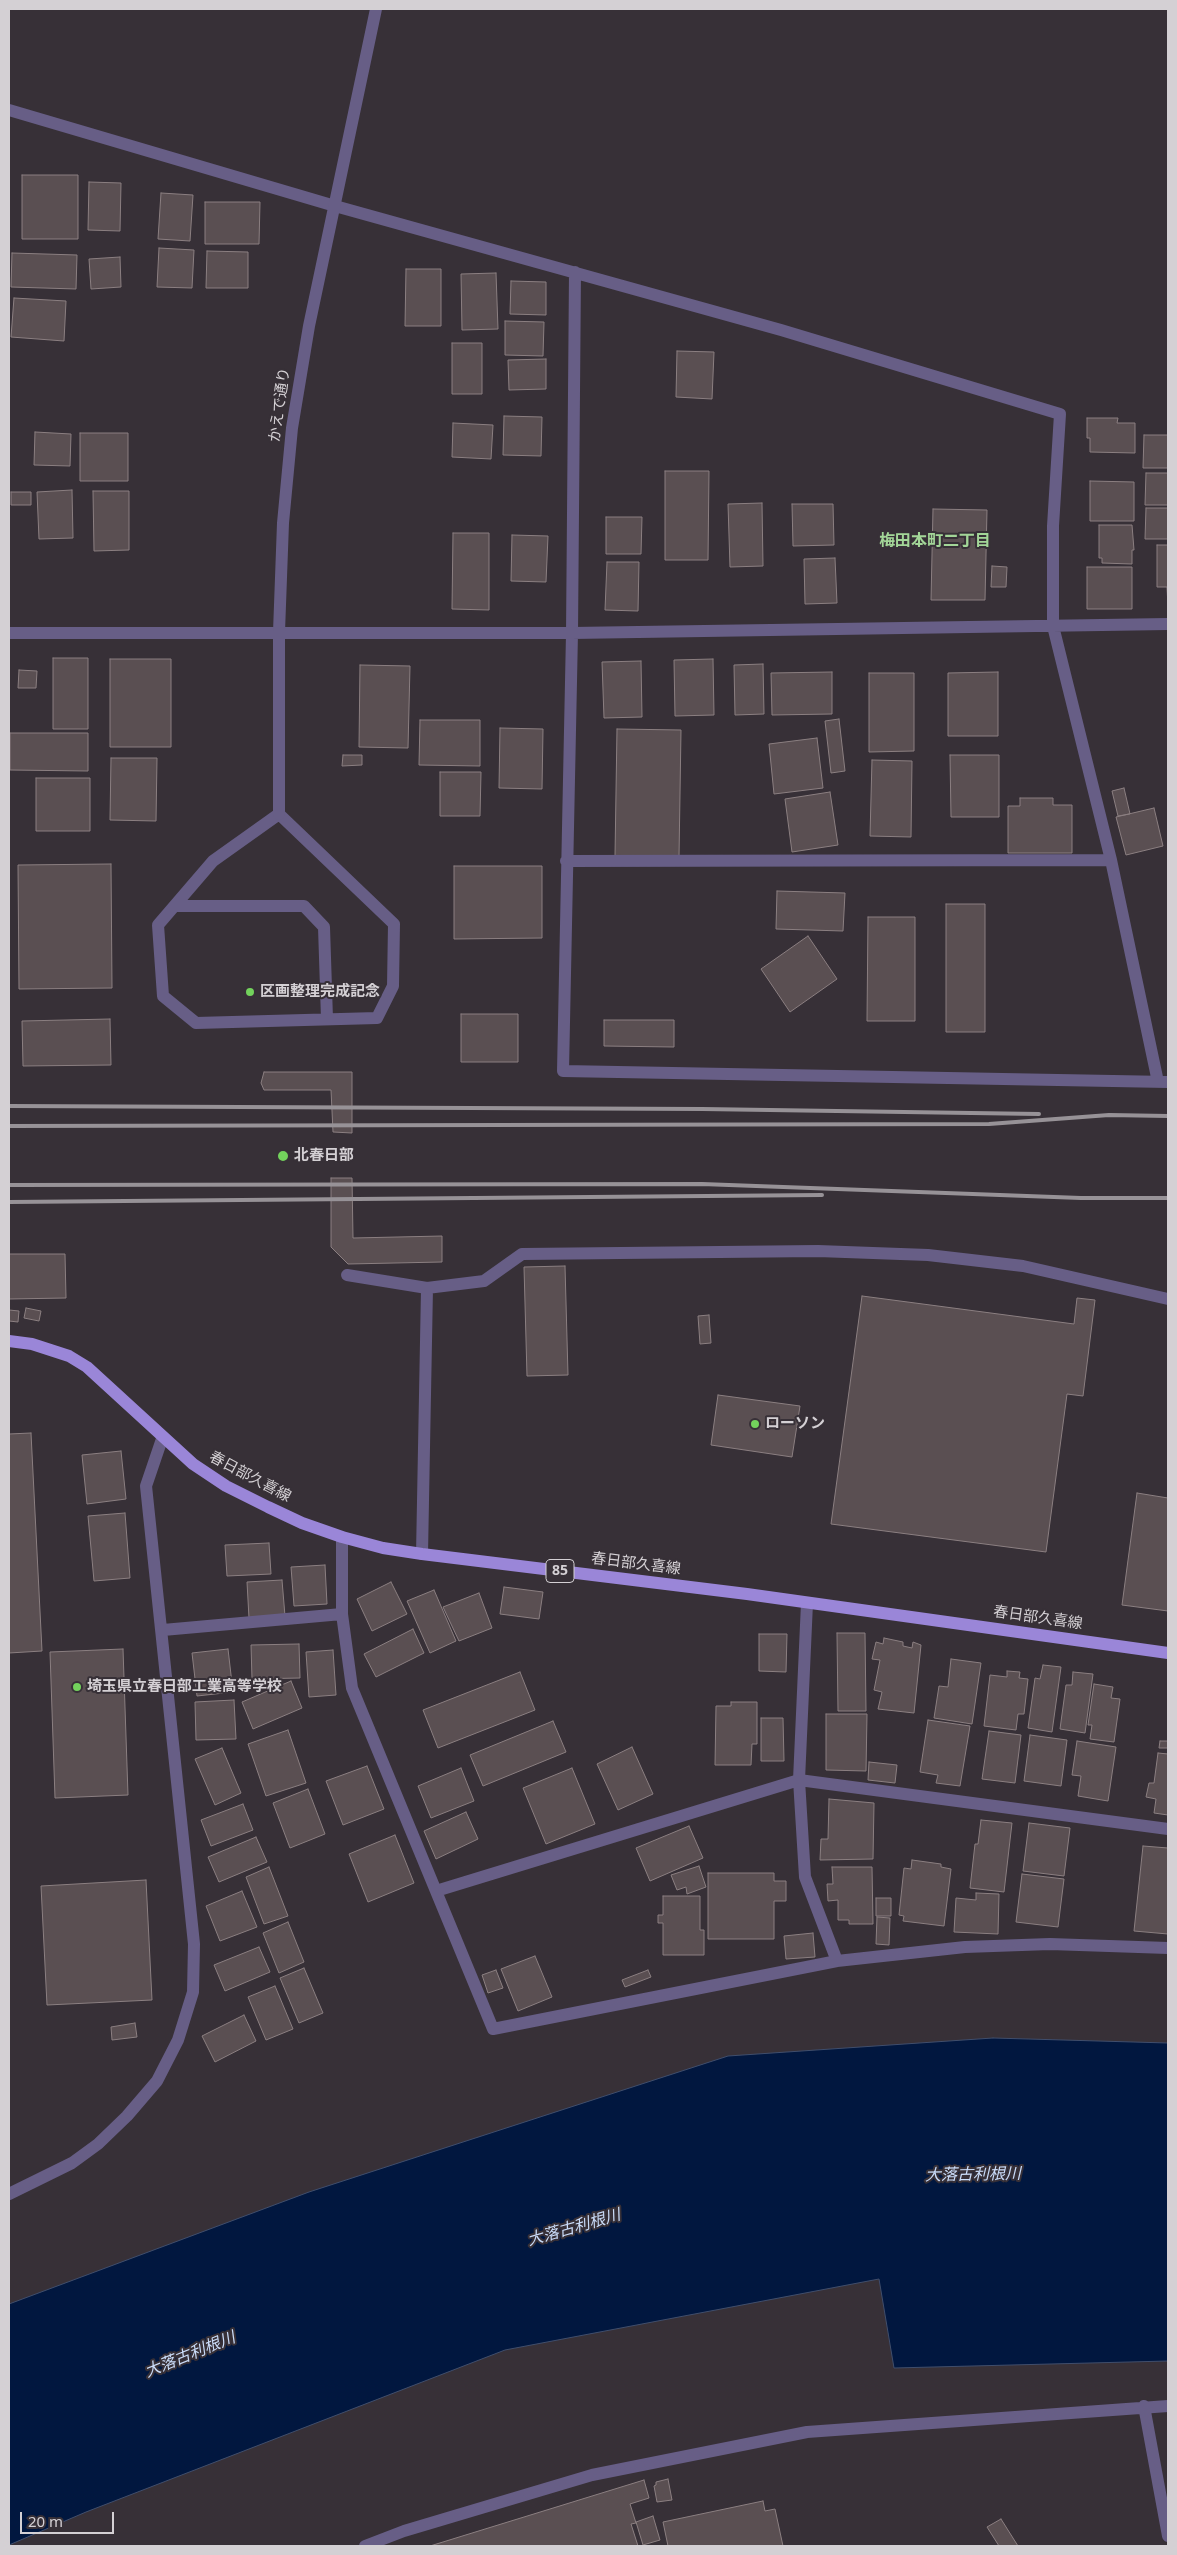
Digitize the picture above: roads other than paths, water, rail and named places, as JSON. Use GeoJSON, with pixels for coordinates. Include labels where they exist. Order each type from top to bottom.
{"type":"FeatureCollection","features":[{"type":"Feature","properties":{"kind":"main road","name":"春日部久喜線"},"geometry":{"type":"LineString","coordinates":[[9,1341],[53,1350],[87,1367],[162,1439],[193,1464],[226,1486],[302,1523],[342,1537],[383,1548],[422,1554],[807,1603],[1168,1653]]}},
{"type":"Feature","properties":{"kind":"street","name":"かえで通り"},"geometry":{"type":"LineString","coordinates":[[279,814],[279,632],[283,523],[292,428],[309,326],[376,9]]}},
{"type":"Feature","properties":{"kind":"street"},"geometry":{"type":"LineString","coordinates":[[9,110],[335,206],[575,272],[790,333],[1060,414],[1054,526],[1053,626],[1163,1082],[563,1070],[572,633],[575,272]]}},
{"type":"Feature","properties":{"kind":"street"},"geometry":{"type":"LineString","coordinates":[[9,633],[572,633],[1168,624]]}},
{"type":"Feature","properties":{"kind":"street"},"geometry":{"type":"LineString","coordinates":[[279,814],[394,924],[393,986],[378,1018],[196,1023],[164,996],[158,925],[176,906],[213,862],[279,814]]}},
{"type":"Feature","properties":{"kind":"street"},"geometry":{"type":"LineString","coordinates":[[566,861],[1110,860]]}},
{"type":"Feature","properties":{"kind":"street"},"geometry":{"type":"LineString","coordinates":[[176,906],[304,906],[324,927],[327,1019]]}},
{"type":"Feature","properties":{"kind":"street"},"geometry":{"type":"LineString","coordinates":[[346,1275],[427,1288],[484,1281],[522,1254],[818,1251],[928,1255],[1023,1266],[1168,1298]]}},
{"type":"Feature","properties":{"kind":"street"},"geometry":{"type":"LineString","coordinates":[[422,1554],[427,1288]]}},
{"type":"Feature","properties":{"kind":"street"},"geometry":{"type":"LineString","coordinates":[[9,2194],[72,2163],[98,2144],[127,2116],[156,2081],[178,2040],[193,1992],[194,1944],[163,1630],[146,1486],[162,1439]]}},
{"type":"Feature","properties":{"kind":"street"},"geometry":{"type":"LineString","coordinates":[[342,1537],[342,1614],[352,1688],[493,2029],[838,1961],[965,1947],[1022,1945],[1168,1948]]}},
{"type":"Feature","properties":{"kind":"street"},"geometry":{"type":"LineString","coordinates":[[807,1603],[799,1780],[805,1877],[838,1961]]}},
{"type":"Feature","properties":{"kind":"street"},"geometry":{"type":"LineString","coordinates":[[163,1630],[342,1614]]}},
{"type":"Feature","properties":{"kind":"street"},"geometry":{"type":"LineString","coordinates":[[436,1891],[799,1780],[1168,1829]]}},
{"type":"Feature","properties":{"kind":"street"},"geometry":{"type":"LineString","coordinates":[[365,2546],[404,2531],[592,2475],[807,2432],[1144,2406],[1168,2406]]}},
{"type":"Feature","properties":{"kind":"street"},"geometry":{"type":"LineString","coordinates":[[1144,2406],[1168,2536]]}},
{"type":"Feature","properties":{"kind":"water","name":"大落古利根川"},"geometry":{"type":"Polygon","coordinates":[[[993,2038],[1168,2043],[1168,2361],[894,2368],[879,2279],[505,2350],[86,2512],[9,2545],[9,2304],[309,2192],[728,2056],[993,2038]]]}},
{"type":"Feature","properties":{"kind":"railway"},"geometry":{"type":"LineString","coordinates":[[9,1106],[702,1109],[1039,1114]]}},
{"type":"Feature","properties":{"kind":"railway"},"geometry":{"type":"LineString","coordinates":[[9,1126],[989,1124],[1109,1115],[1168,1116]]}},
{"type":"Feature","properties":{"kind":"railway"},"geometry":{"type":"LineString","coordinates":[[9,1185],[702,1184],[1081,1198],[1168,1198]]}},
{"type":"Feature","properties":{"kind":"railway"},"geometry":{"type":"LineString","coordinates":[[9,1202],[822,1195]]}},
{"type":"Feature","properties":{"kind":"place","name":"区画整理完成記念"},"geometry":{"type":"Point","coordinates":[250,992]}},
{"type":"Feature","properties":{"kind":"place","name":"北春日部"},"geometry":{"type":"Point","coordinates":[283,1156]}},
{"type":"Feature","properties":{"kind":"place","name":"ローソン"},"geometry":{"type":"Point","coordinates":[755,1424]}},
{"type":"Feature","properties":{"kind":"place","name":"埼玉県立春日部工業高等学校"},"geometry":{"type":"Point","coordinates":[77,1687]}},
{"type":"Feature","properties":{"kind":"district","name":"梅田本町二丁目"},"geometry":{"type":"Point","coordinates":[935,541]}}]}
